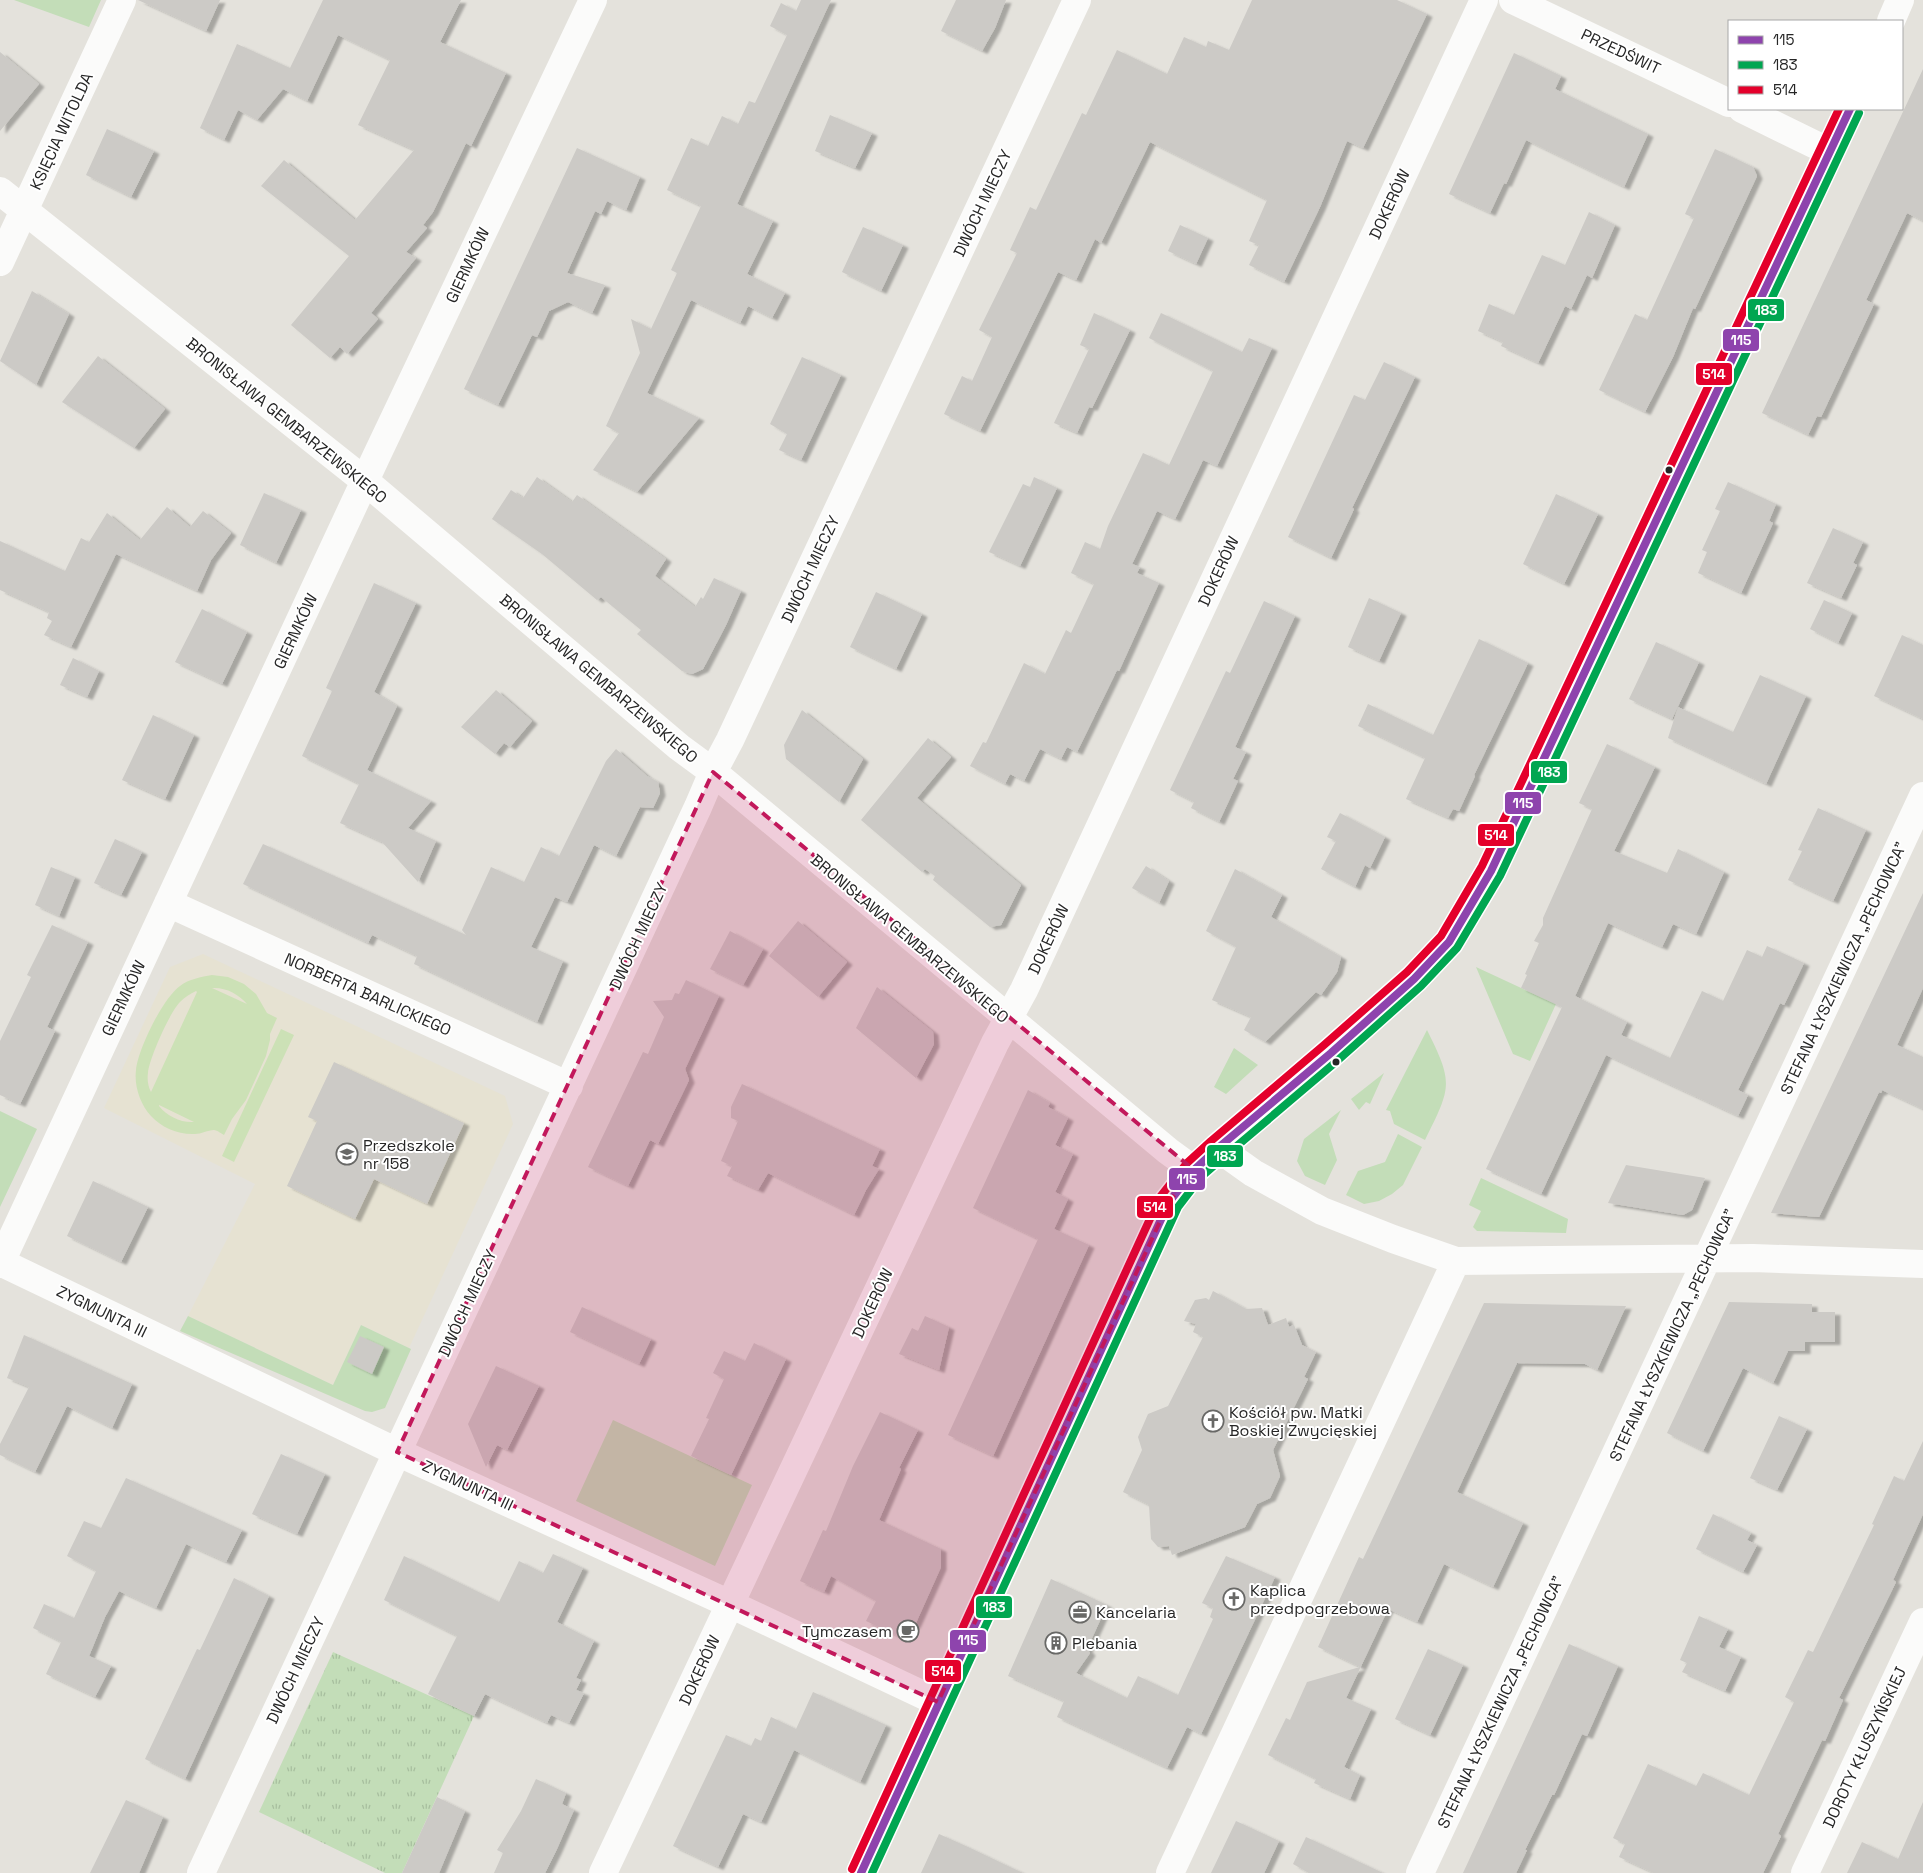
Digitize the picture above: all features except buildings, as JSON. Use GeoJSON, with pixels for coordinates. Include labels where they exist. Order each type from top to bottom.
{"type":"FeatureCollection","features":[{"type":"Feature","properties":{"kind":"street","name":"KSIĘCIA WITOLDA"},"geometry":{"type":"LineString","coordinates":[[0,262],[122,0]]}},
{"type":"Feature","properties":{"kind":"street","name":"GIERMKÓW"},"geometry":{"type":"LineString","coordinates":[[0,1263],[365,481],[593,0]]}},
{"type":"Feature","properties":{"kind":"street","name":"DWÓCH MIECZY"},"geometry":{"type":"LineString","coordinates":[[201,1873],[569,1086],[713,772],[730,740],[1077,0]]}},
{"type":"Feature","properties":{"kind":"street","name":"DOKERÓW"},"geometry":{"type":"LineString","coordinates":[[603,1873],[995,1042],[1008,1020],[1484,0]]}},
{"type":"Feature","properties":{"kind":"street","name":"PRZEDŚWIT"},"geometry":{"type":"LineString","coordinates":[[1513,0],[1728,103]]}},
{"type":"Feature","properties":{"kind":"street"},"geometry":{"type":"LineString","coordinates":[[1890,20],[1900,0]]}},
{"type":"Feature","properties":{"kind":"street"},"geometry":{"type":"LineString","coordinates":[[1744,110],[1830,152]]}},
{"type":"Feature","properties":{"kind":"street"},"geometry":{"type":"LineString","coordinates":[[861,1873],[1169,1202],[1194,1170],[1331,1053],[1407,985],[1448,942],[1491,871],[1850,110]]}},
{"type":"Feature","properties":{"kind":"street","name":"BRONISŁAWA GEMBARZEWSKIEGO"},"geometry":{"type":"LineString","coordinates":[[0,191],[365,481],[679,747],[713,772],[1008,1020],[1168,1151],[1194,1170]]}},
{"type":"Feature","properties":{"kind":"street","name":"STEFANA ŁYSZKIEWICZA „PECHOWCA”"},"geometry":{"type":"LineString","coordinates":[[1420,1873],[1923,796]]}},
{"type":"Feature","properties":{"kind":"street","name":"NORBERTA BARLICKIEGO"},"geometry":{"type":"LineString","coordinates":[[168,903],[569,1086]]}},
{"type":"Feature","properties":{"kind":"street"},"geometry":{"type":"LineString","coordinates":[[1218,1148],[1253,1173],[1322,1210],[1393,1239],[1456,1261],[1708,1258],[1923,1264]]}},
{"type":"Feature","properties":{"kind":"street"},"geometry":{"type":"LineString","coordinates":[[1170,1873],[1456,1261]]}},
{"type":"Feature","properties":{"kind":"street","name":"ZYGMUNTA III"},"geometry":{"type":"LineString","coordinates":[[0,1263],[397,1452],[730,1604],[938,1702]]}},
{"type":"Feature","properties":{"kind":"street","name":"DOROTY KŁUSZYŃSKIEJ"},"geometry":{"type":"LineString","coordinates":[[1805,1873],[1923,1622]]}},
{"type":"Feature","properties":{"kind":"highlighted area"},"geometry":{"type":"Polygon","coordinates":[[[713,772],[1194,1170],[1169,1202],[938,1702],[397,1452],[713,772]]]}},
{"type":"Feature","properties":{"kind":"shaded area","name":"Przedszkole nr 158"},"geometry":{"type":"Polygon","coordinates":[[[203,954],[505,1096],[513,1124],[409,1348],[361,1325],[333,1385],[188,1316],[255,1184],[104,1108],[170,967],[203,954]]]}},
{"type":"Feature","properties":{"kind":"green space"},"geometry":{"type":"Polygon","coordinates":[[[14,0],[101,0],[89,27],[14,0]]]}},
{"type":"Feature","properties":{"kind":"green space"},"geometry":{"type":"Polygon","coordinates":[[[1476,967],[1556,1004],[1530,1061],[1513,1054],[1476,967]]]}},
{"type":"Feature","properties":{"kind":"green space"},"geometry":{"type":"Polygon","coordinates":[[[212,975],[228,977],[244,984],[256,994],[267,1013],[277,1018],[270,1034],[266,1056],[246,1100],[232,1119],[224,1135],[214,1130],[197,1134],[177,1132],[155,1120],[147,1111],[137,1088],[136,1070],[138,1061],[152,1025],[173,992],[180,986],[195,979],[212,975]],[[212,988],[247,1004],[231,992],[212,988]],[[197,992],[184,999],[171,1015],[152,1057],[148,1073],[148,1083],[151,1092],[197,992]],[[159,1105],[162,1110],[179,1120],[194,1122],[159,1105]]]}},
{"type":"Feature","properties":{"kind":"green space"},"geometry":{"type":"Polygon","coordinates":[[[281,1029],[294,1035],[234,1162],[222,1156],[281,1029]]]}},
{"type":"Feature","properties":{"kind":"green space"},"geometry":{"type":"Polygon","coordinates":[[[1427,1030],[1442,1063],[1446,1085],[1440,1108],[1425,1140],[1394,1124],[1390,1111],[1386,1110],[1427,1030]]]}},
{"type":"Feature","properties":{"kind":"green space"},"geometry":{"type":"Polygon","coordinates":[[[1234,1048],[1258,1065],[1226,1094],[1214,1087],[1234,1048]]]}},
{"type":"Feature","properties":{"kind":"green space"},"geometry":{"type":"Polygon","coordinates":[[[1384,1073],[1370,1104],[1366,1102],[1359,1110],[1351,1099],[1384,1073]]]}},
{"type":"Feature","properties":{"kind":"green space"},"geometry":{"type":"Polygon","coordinates":[[[1341,1110],[1329,1134],[1337,1160],[1325,1185],[1305,1176],[1297,1161],[1304,1139],[1341,1110]]]}},
{"type":"Feature","properties":{"kind":"green space"},"geometry":{"type":"Polygon","coordinates":[[[0,1111],[37,1129],[0,1207],[0,1111]]]}},
{"type":"Feature","properties":{"kind":"green space"},"geometry":{"type":"Polygon","coordinates":[[[1398,1134],[1422,1147],[1403,1185],[1379,1201],[1364,1204],[1346,1195],[1358,1171],[1385,1162],[1398,1134]]]}},
{"type":"Feature","properties":{"kind":"green space"},"geometry":{"type":"Polygon","coordinates":[[[1481,1178],[1568,1219],[1566,1233],[1477,1231],[1473,1227],[1481,1211],[1469,1205],[1481,1178]]]}},
{"type":"Feature","properties":{"kind":"green space"},"geometry":{"type":"Polygon","coordinates":[[[188,1316],[333,1385],[361,1325],[411,1349],[385,1408],[372,1412],[365,1411],[180,1331],[188,1316]]]}},
{"type":"Feature","properties":{"kind":"green space"},"geometry":{"type":"Polygon","coordinates":[[[613,1420],[752,1485],[715,1566],[576,1501],[613,1420]]]}},
{"type":"Feature","properties":{"kind":"green space"},"geometry":{"type":"Polygon","coordinates":[[[333,1652],[474,1716],[402,1873],[385,1873],[259,1812],[333,1652]]]}},
{"type":"Feature","properties":{"kind":"transit line","name":"514"},"geometry":{"type":"LineString","coordinates":[[852,1869],[1160,1197],[1187,1163],[1407,972],[1441,936],[1482,866],[1839,110]]}},
{"type":"Feature","properties":{"kind":"transit line","name":"115"},"geometry":{"type":"LineString","coordinates":[[861,1873],[1169,1202],[1194,1170],[1414,979],[1449,942],[1491,871],[1850,110]]}},
{"type":"Feature","properties":{"kind":"transit line","name":"183"},"geometry":{"type":"LineString","coordinates":[[872,1873],[1178,1207],[1201,1177],[1337,1061],[1421,986],[1457,948],[1500,876],[1859,113]]}},
{"type":"Feature","properties":{"kind":"place","name":"Przedszkole nr 158"},"geometry":{"type":"Point","coordinates":[347,1154]}},
{"type":"Feature","properties":{"kind":"place","name":"Kościół pw. Matki Boskiej Zwycięskiej"},"geometry":{"type":"Point","coordinates":[1213,1421]}},
{"type":"Feature","properties":{"kind":"place","name":"Kaplica przedpogrzebowa"},"geometry":{"type":"Point","coordinates":[1234,1599]}},
{"type":"Feature","properties":{"kind":"place","name":"Kancelaria"},"geometry":{"type":"Point","coordinates":[1080,1612]}},
{"type":"Feature","properties":{"kind":"place","name":"Tymczasem"},"geometry":{"type":"Point","coordinates":[908,1631]}},
{"type":"Feature","properties":{"kind":"place","name":"Plebania"},"geometry":{"type":"Point","coordinates":[1056,1643]}}]}
